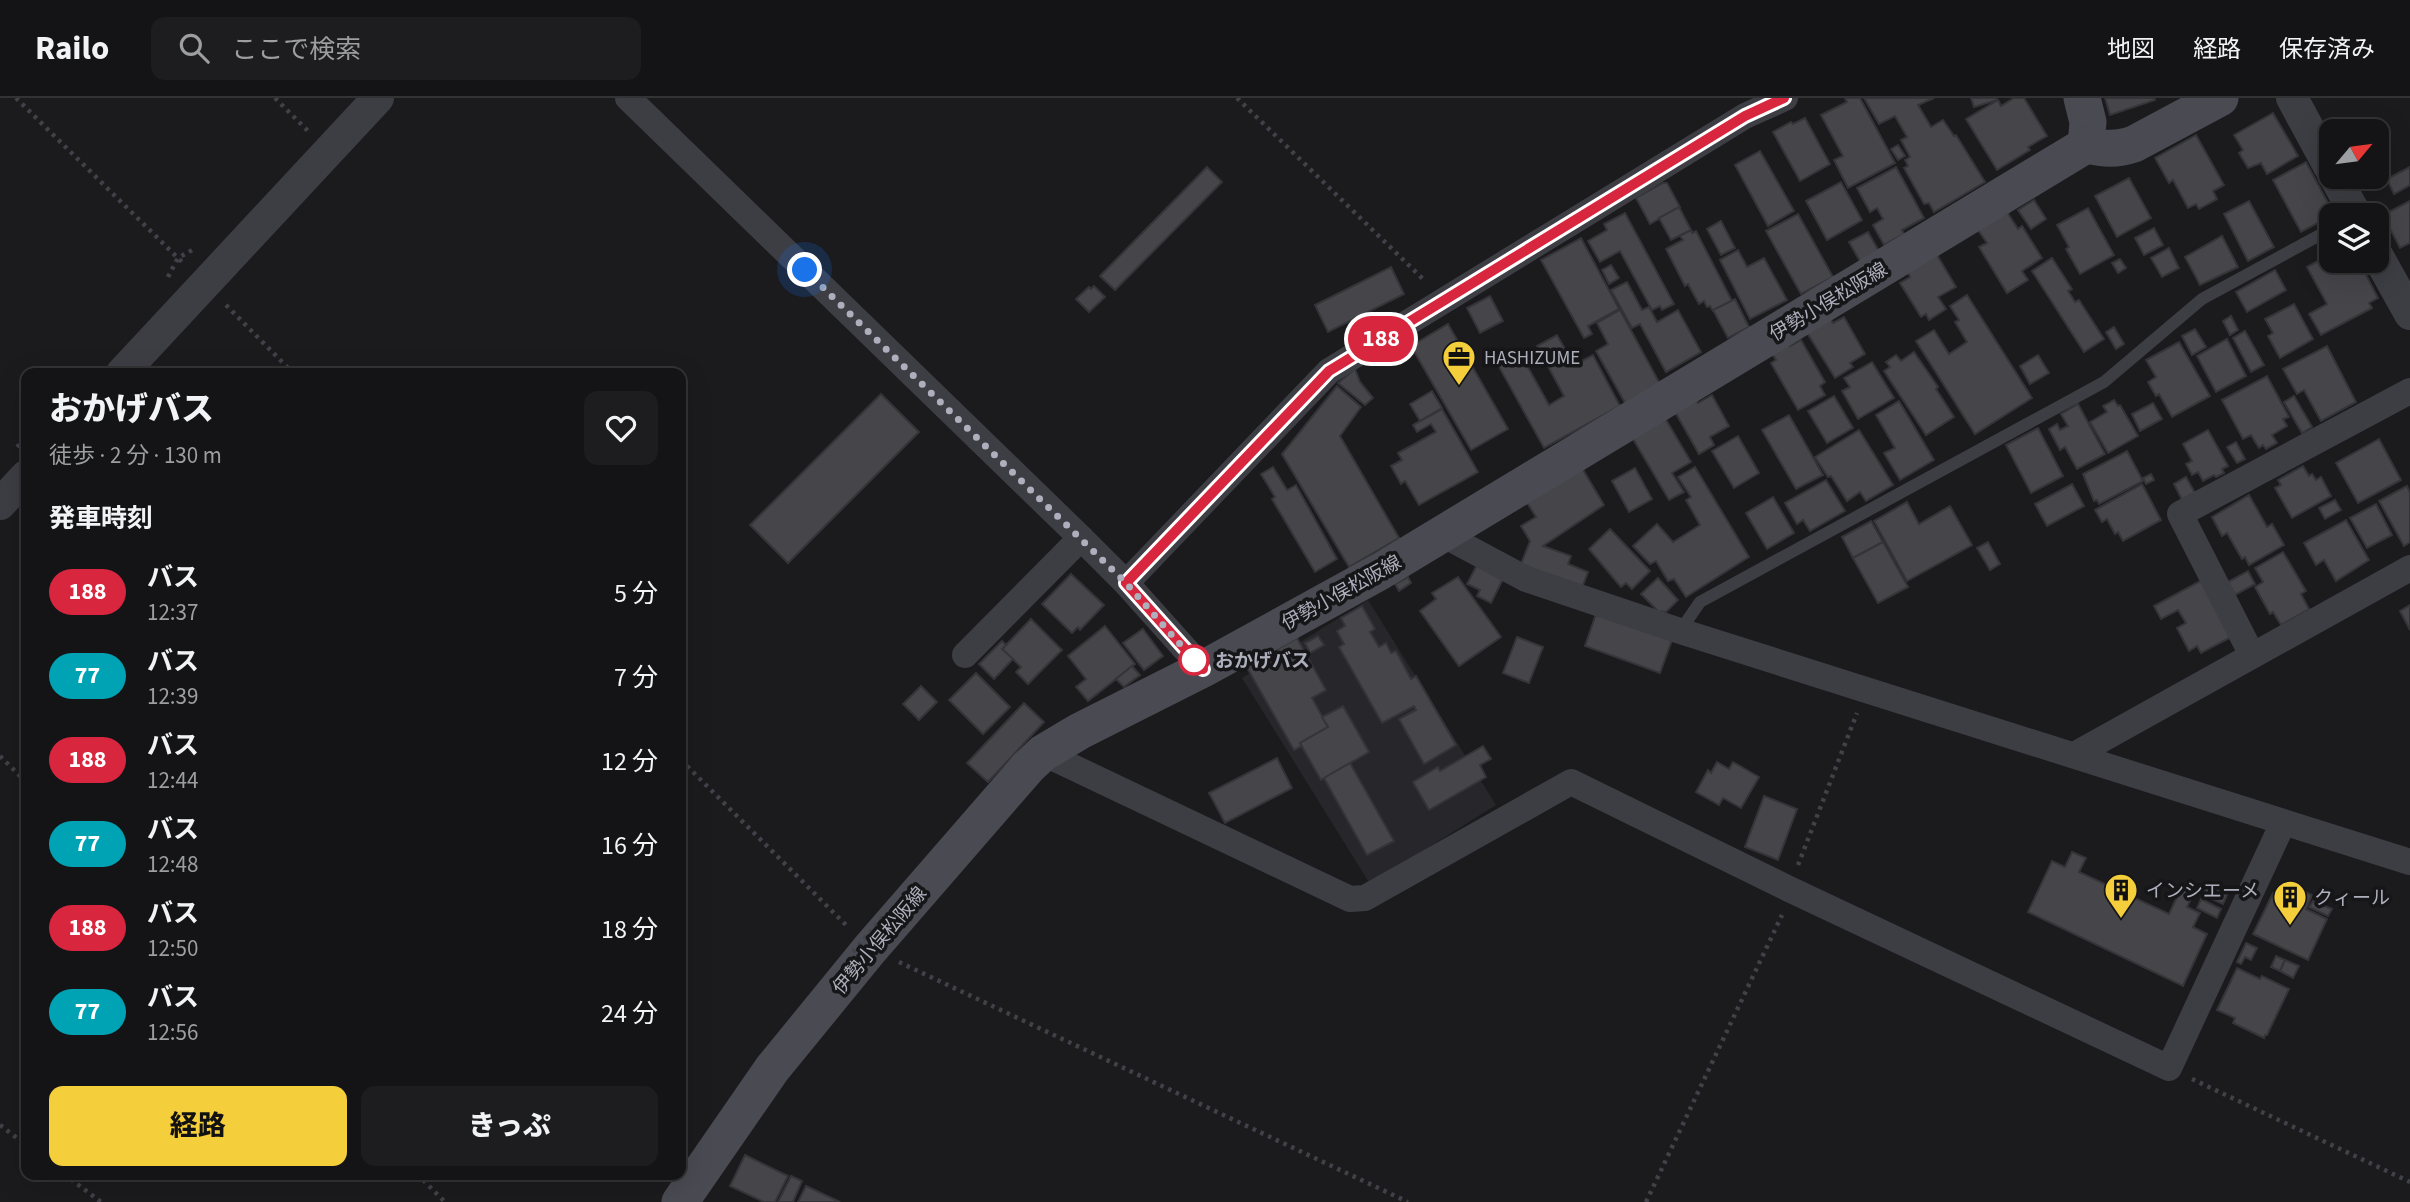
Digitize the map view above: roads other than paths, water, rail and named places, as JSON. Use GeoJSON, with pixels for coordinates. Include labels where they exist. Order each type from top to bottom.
{"type":"FeatureCollection","features":[{"type":"Feature","properties":{"kind":"main road"},"geometry":{"type":"LineString","coordinates":[[2082,98],[2088,122],[2086,145],[2105,149],[2119,149],[2134,144],[2220,98]]}},
{"type":"Feature","properties":{"kind":"main road","name":"伊勢小俣松阪線"},"geometry":{"type":"LineString","coordinates":[[682,1201],[859,943],[1043,753],[1381,571],[2086,145]]}},
{"type":"Feature","properties":{"kind":"street"},"geometry":{"type":"LineString","coordinates":[[127,368],[378,98]]}},
{"type":"Feature","properties":{"kind":"street"},"geometry":{"type":"LineString","coordinates":[[628,98],[1081,538],[1126,583],[1203,669]]}},
{"type":"Feature","properties":{"kind":"street"},"geometry":{"type":"LineString","coordinates":[[1126,583],[1329,371],[1745,116],[1784,98]]}},
{"type":"Feature","properties":{"kind":"street"},"geometry":{"type":"LineString","coordinates":[[2292,98],[2319,148]]}},
{"type":"Feature","properties":{"kind":"street"},"geometry":{"type":"LineString","coordinates":[[2387,273],[2410,314]]}},
{"type":"Feature","properties":{"kind":"street"},"geometry":{"type":"LineString","coordinates":[[2252,655],[2180,514],[2410,390]]}},
{"type":"Feature","properties":{"kind":"street"},"geometry":{"type":"LineString","coordinates":[[0,504],[21,481]]}},
{"type":"Feature","properties":{"kind":"street"},"geometry":{"type":"LineString","coordinates":[[1442,534],[1526,579],[1680,631],[2410,862]]}},
{"type":"Feature","properties":{"kind":"street"},"geometry":{"type":"LineString","coordinates":[[965,656],[1081,538]]}},
{"type":"Feature","properties":{"kind":"street"},"geometry":{"type":"LineString","coordinates":[[2074,755],[2410,568]]}},
{"type":"Feature","properties":{"kind":"street"},"geometry":{"type":"LineString","coordinates":[[1043,753],[1350,899],[1365,898],[1572,782],[1791,890],[2169,1068],[2283,824]]}},
{"type":"Feature","properties":{"kind":"lane"},"geometry":{"type":"LineString","coordinates":[[1680,631],[1700,602],[2104,382],[2202,299],[2319,236]]}},
{"type":"Feature","properties":{"kind":"place","name":"HASHIZUME"},"geometry":{"type":"Point","coordinates":[1459,387]}},
{"type":"Feature","properties":{"kind":"place","name":"おかげバス"},"geometry":{"type":"Point","coordinates":[1194,660]}},
{"type":"Feature","properties":{"kind":"place","name":"インシエーメ"},"geometry":{"type":"Point","coordinates":[2121,920]}},
{"type":"Feature","properties":{"kind":"place","name":"クィール"},"geometry":{"type":"Point","coordinates":[2290,927]}}]}
